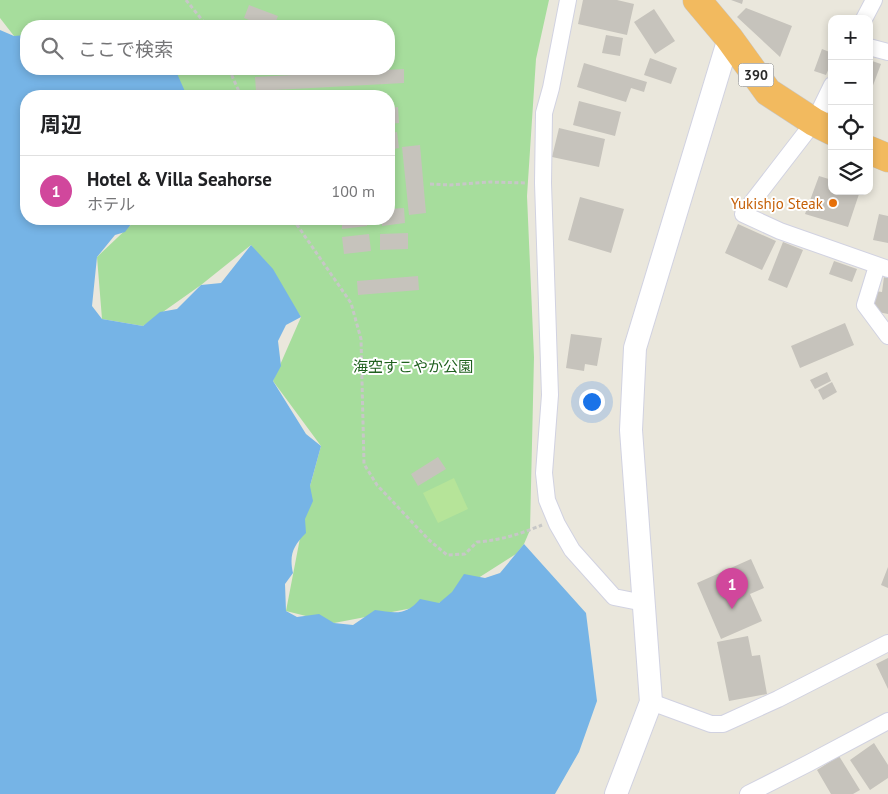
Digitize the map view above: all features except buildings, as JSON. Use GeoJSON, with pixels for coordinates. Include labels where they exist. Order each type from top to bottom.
{"type":"FeatureCollection","features":[{"type":"Feature","properties":{"kind":"highway","name":"390"},"geometry":{"type":"LineString","coordinates":[[697,0],[730,38],[768,92],[823,126]]}},
{"type":"Feature","properties":{"kind":"highway"},"geometry":{"type":"LineString","coordinates":[[873,152],[888,158]]}},
{"type":"Feature","properties":{"kind":"street"},"geometry":{"type":"LineString","coordinates":[[568,0],[551,88],[544,113],[543,183],[550,395],[544,473],[547,500],[572,550],[614,597],[644,603]]}},
{"type":"Feature","properties":{"kind":"street"},"geometry":{"type":"LineString","coordinates":[[866,15],[874,0]]}},
{"type":"Feature","properties":{"kind":"street"},"geometry":{"type":"LineString","coordinates":[[616,794],[652,702],[631,430],[635,348],[730,38]]}},
{"type":"Feature","properties":{"kind":"street"},"geometry":{"type":"LineString","coordinates":[[873,48],[888,52]]}},
{"type":"Feature","properties":{"kind":"street"},"geometry":{"type":"LineString","coordinates":[[828,103],[823,126],[743,214],[780,232],[883,268],[866,305],[888,336]]}},
{"type":"Feature","properties":{"kind":"street"},"geometry":{"type":"LineString","coordinates":[[652,702],[711,724],[723,724],[778,699],[888,643]]}},
{"type":"Feature","properties":{"kind":"street"},"geometry":{"type":"LineString","coordinates":[[748,794],[888,721]]}},
{"type":"Feature","properties":{"kind":"path"},"geometry":{"type":"LineString","coordinates":[[186,0],[202,20]]}},
{"type":"Feature","properties":{"kind":"path"},"geometry":{"type":"LineString","coordinates":[[232,75],[238,90]]}},
{"type":"Feature","properties":{"kind":"path"},"geometry":{"type":"LineString","coordinates":[[430,184],[543,183]]}},
{"type":"Feature","properties":{"kind":"path"},"geometry":{"type":"LineString","coordinates":[[297,225],[351,303],[362,340],[364,464],[377,485],[447,555],[465,554],[477,542],[521,534],[555,519]]}},
{"type":"Feature","properties":{"kind":"green space","name":"海空すこやか公園"},"geometry":{"type":"Polygon","coordinates":[[[0,0],[549,0],[536,59],[527,196],[534,357],[530,530],[524,544],[516,554],[439,603],[334,623],[286,611],[310,486],[321,446],[273,381],[301,317],[251,245],[201,285],[143,326],[102,319],[97,257],[131,225],[395,225],[395,90],[177,90],[173,75],[395,75],[395,20],[20,20],[20,36],[14,36],[0,18],[0,0]]]}},
{"type":"Feature","properties":{"kind":"green space"},"geometry":{"type":"Polygon","coordinates":[[[454,478],[468,509],[438,523],[423,493],[454,478]]]}},
{"type":"Feature","properties":{"kind":"water"},"geometry":{"type":"Polygon","coordinates":[[[0,30],[14,36],[20,36],[20,75],[178,75],[184,90],[20,90],[20,225],[130,225],[125,232],[115,235],[97,257],[92,306],[102,319],[143,326],[160,312],[177,309],[201,285],[221,283],[251,245],[273,269],[301,317],[286,325],[278,341],[281,366],[273,381],[306,434],[321,446],[310,486],[313,501],[305,519],[306,533],[293,551],[293,573],[285,584],[286,611],[297,617],[319,614],[334,623],[353,625],[375,610],[388,612],[405,611],[420,599],[439,603],[452,592],[464,574],[485,578],[500,573],[524,544],[586,613],[597,701],[579,752],[555,794],[0,794],[0,30]]]}},
{"type":"Feature","properties":{"kind":"place","name":"Yukishjo Steak"},"geometry":{"type":"Point","coordinates":[833,203]}},
{"type":"Feature","properties":{"kind":"place","name":"Hotel & Villa Seahorse"},"geometry":{"type":"Point","coordinates":[732,609]}}]}
